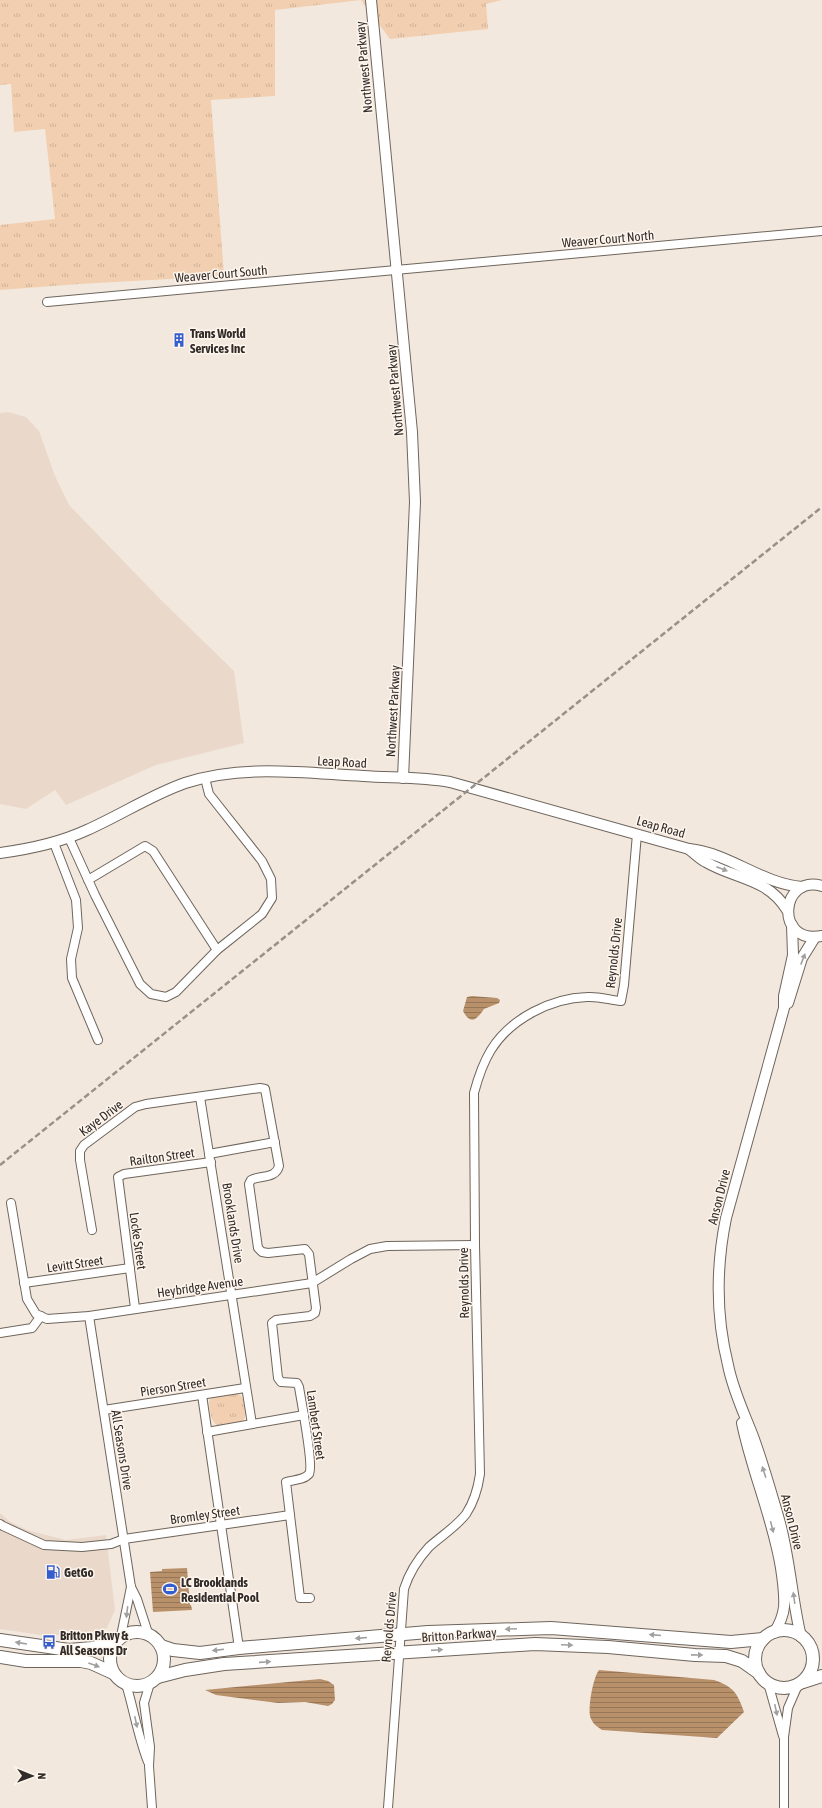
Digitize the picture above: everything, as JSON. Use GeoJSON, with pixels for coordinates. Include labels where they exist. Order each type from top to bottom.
{"type":"FeatureCollection","features":[{"type":"Feature","properties":{"kind":"main road","name":"Britton Parkway"},"geometry":{"type":"LineString","coordinates":[[161,1646],[172,1650],[189,1652],[400,1634],[551,1628],[731,1642],[763,1639]]}},
{"type":"Feature","properties":{"kind":"main road"},"geometry":{"type":"LineString","coordinates":[[822,1651],[810,1646],[801,1637],[788,1631],[774,1633],[763,1639],[755,1655],[759,1673],[768,1683],[779,1688],[787,1688],[822,1676]]}},
{"type":"Feature","properties":{"kind":"main road"},"geometry":{"type":"LineString","coordinates":[[0,1640],[69,1650],[92,1648],[134,1632],[148,1633],[156,1638],[161,1646],[164,1665],[154,1680],[134,1686],[126,1684],[119,1680],[113,1673],[91,1663],[81,1661],[26,1661],[0,1657]]}},
{"type":"Feature","properties":{"kind":"main road"},"geometry":{"type":"LineString","coordinates":[[113,1673],[109,1657],[118,1639]]}},
{"type":"Feature","properties":{"kind":"main road","name":"Britton Parkway"},"geometry":{"type":"LineString","coordinates":[[154,1680],[185,1670],[224,1664],[535,1644],[608,1647],[695,1655],[726,1656],[742,1661],[759,1673]]}},
{"type":"Feature","properties":{"kind":"main road"},"geometry":{"type":"LineString","coordinates":[[800,1683],[809,1674],[812,1665],[813,1655],[810,1646]]}},
{"type":"Feature","properties":{"kind":"street","name":"Northwest Parkway"},"geometry":{"type":"LineString","coordinates":[[371,0],[412,432],[415,502],[403,778]]}},
{"type":"Feature","properties":{"kind":"street","name":"Weaver Court North"},"geometry":{"type":"LineString","coordinates":[[397,270],[822,231]]}},
{"type":"Feature","properties":{"kind":"street","name":"Weaver Court South"},"geometry":{"type":"LineString","coordinates":[[47,302],[397,270]]}},
{"type":"Feature","properties":{"kind":"street","name":"Leap Road"},"geometry":{"type":"LineString","coordinates":[[0,853],[54,843],[69,838],[166,790],[205,778],[240,772],[261,771],[403,778],[450,782],[688,849],[706,851],[779,884],[802,887],[814,884],[822,886]]}},
{"type":"Feature","properties":{"kind":"street"},"geometry":{"type":"LineString","coordinates":[[69,838],[88,880],[140,984],[151,994],[166,998],[176,992],[217,950],[262,914],[272,898],[271,879],[262,861],[209,794],[205,778]]}},
{"type":"Feature","properties":{"kind":"street","name":"Reynolds Drive"},"geometry":{"type":"LineString","coordinates":[[388,1808],[398,1652],[404,1589],[411,1571],[430,1547],[465,1514],[475,1495],[478,1484],[480,1466],[475,1244],[474,1093],[479,1075],[490,1051],[495,1044],[507,1031],[536,1010],[552,1003],[588,996],[621,1001],[624,985],[637,834]]}},
{"type":"Feature","properties":{"kind":"street"},"geometry":{"type":"LineString","coordinates":[[54,843],[76,900],[78,928],[71,959],[72,978],[98,1040]]}},
{"type":"Feature","properties":{"kind":"street"},"geometry":{"type":"LineString","coordinates":[[88,880],[145,846],[153,851],[217,950]]}},
{"type":"Feature","properties":{"kind":"street","name":"Leap Road"},"geometry":{"type":"LineString","coordinates":[[688,849],[706,863],[770,890],[778,897],[787,910],[792,925]]}},
{"type":"Feature","properties":{"kind":"street"},"geometry":{"type":"LineString","coordinates":[[787,910],[791,897],[802,887]]}},
{"type":"Feature","properties":{"kind":"street"},"geometry":{"type":"LineString","coordinates":[[792,925],[802,934],[818,936]]}},
{"type":"Feature","properties":{"kind":"street","name":"Anson Drive"},"geometry":{"type":"LineString","coordinates":[[774,1633],[780,1624],[784,1608],[784,1589],[772,1527],[746,1443],[728,1365],[721,1330],[719,1288],[721,1248],[736,1180],[784,1008],[784,996],[793,955],[792,925]]}},
{"type":"Feature","properties":{"kind":"street","name":"Anson Drive"},"geometry":{"type":"LineString","coordinates":[[784,1008],[790,1001],[802,958],[818,936]]}},
{"type":"Feature","properties":{"kind":"street","name":"Kaye Drive"},"geometry":{"type":"LineString","coordinates":[[92,1230],[80,1160],[80,1151],[84,1145],[135,1108],[146,1104],[265,1088]]}},
{"type":"Feature","properties":{"kind":"street","name":"Lambert Street"},"geometry":{"type":"LineString","coordinates":[[265,1088],[279,1166],[277,1172],[273,1175],[251,1180],[250,1184],[258,1248],[262,1252],[268,1253],[305,1249],[309,1254],[316,1308],[315,1313],[310,1316],[276,1320],[272,1323],[278,1378],[281,1382],[297,1383],[304,1415],[311,1470],[305,1478],[286,1482],[300,1598],[310,1598]]}},
{"type":"Feature","properties":{"kind":"street","name":"Brooklands Drive"},"geometry":{"type":"LineString","coordinates":[[200,1097],[232,1295],[245,1388],[252,1424]]}},
{"type":"Feature","properties":{"kind":"street","name":"Railton Street"},"geometry":{"type":"LineString","coordinates":[[118,1177],[124,1174],[210,1158],[275,1142]]}},
{"type":"Feature","properties":{"kind":"street","name":"Locke Street"},"geometry":{"type":"LineString","coordinates":[[118,1177],[135,1308]]}},
{"type":"Feature","properties":{"kind":"street"},"geometry":{"type":"LineString","coordinates":[[0,1333],[32,1328],[41,1316],[36,1314],[31,1309],[27,1299],[11,1203]]}},
{"type":"Feature","properties":{"kind":"street","name":"Heybridge Avenue"},"geometry":{"type":"LineString","coordinates":[[41,1316],[52,1319],[89,1316],[312,1283],[370,1249],[387,1246],[475,1244]]}},
{"type":"Feature","properties":{"kind":"street","name":"Levitt Street"},"geometry":{"type":"LineString","coordinates":[[24,1283],[130,1268]]}},
{"type":"Feature","properties":{"kind":"street","name":"All Seasons Drive"},"geometry":{"type":"LineString","coordinates":[[89,1316],[131,1587],[138,1599],[148,1633]]}},
{"type":"Feature","properties":{"kind":"street","name":"Pierson Street"},"geometry":{"type":"LineString","coordinates":[[104,1410],[245,1388]]}},
{"type":"Feature","properties":{"kind":"street"},"geometry":{"type":"LineString","coordinates":[[202,1395],[239,1648]]}},
{"type":"Feature","properties":{"kind":"street","name":"Anson Drive"},"geometry":{"type":"LineString","coordinates":[[736,1395],[754,1441],[780,1525],[801,1637]]}},
{"type":"Feature","properties":{"kind":"street"},"geometry":{"type":"LineString","coordinates":[[207,1432],[304,1415]]}},
{"type":"Feature","properties":{"kind":"street","name":"Bromley Street"},"geometry":{"type":"LineString","coordinates":[[0,1524],[44,1545],[82,1547],[111,1544],[124,1539],[290,1515]]}},
{"type":"Feature","properties":{"kind":"street","name":"All Seasons Drive"},"geometry":{"type":"LineString","coordinates":[[118,1639],[131,1587]]}},
{"type":"Feature","properties":{"kind":"street"},"geometry":{"type":"LineString","coordinates":[[152,1808],[149,1766],[150,1747],[144,1703],[154,1680]]}},
{"type":"Feature","properties":{"kind":"street"},"geometry":{"type":"LineString","coordinates":[[768,1683],[784,1736]]}},
{"type":"Feature","properties":{"kind":"street"},"geometry":{"type":"LineString","coordinates":[[784,1808],[784,1736],[788,1708],[800,1683]]}},
{"type":"Feature","properties":{"kind":"street"},"geometry":{"type":"LineString","coordinates":[[126,1684],[142,1747],[149,1766]]}},
{"type":"Feature","properties":{"kind":"shaded area"},"geometry":{"type":"Polygon","coordinates":[[[8,412],[26,417],[39,431],[55,476],[69,505],[162,601],[234,671],[244,743],[156,765],[66,805],[55,790],[26,809],[0,804],[0,413],[8,412]]]}},
{"type":"Feature","properties":{"kind":"shaded area"},"geometry":{"type":"Polygon","coordinates":[[[467,997],[497,998],[500,1000],[499,1003],[484,1009],[479,1016],[471,1020],[463,1011],[467,997]]]}},
{"type":"Feature","properties":{"kind":"shaded area"},"geometry":{"type":"Polygon","coordinates":[[[0,1513],[9,1521],[27,1530],[66,1540],[106,1535],[115,1610],[107,1628],[91,1635],[40,1635],[0,1629],[0,1513]]]}},
{"type":"Feature","properties":{"kind":"shaded area","name":"LC Brooklands Residential Pool"},"geometry":{"type":"Polygon","coordinates":[[[187,1568],[190,1605],[192,1610],[153,1612],[150,1572],[162,1571],[162,1569],[187,1568]]]}},
{"type":"Feature","properties":{"kind":"shaded area"},"geometry":{"type":"Polygon","coordinates":[[[599,1670],[714,1680],[726,1685],[737,1695],[744,1712],[717,1738],[602,1730],[596,1726],[590,1716],[590,1699],[593,1685],[599,1670]]]}},
{"type":"Feature","properties":{"kind":"shaded area"},"geometry":{"type":"Polygon","coordinates":[[[320,1679],[328,1681],[334,1685],[335,1700],[328,1706],[305,1702],[278,1703],[216,1695],[205,1690],[320,1679]]]}},
{"type":"Feature","properties":{"kind":"green space"},"geometry":{"type":"Polygon","coordinates":[[[0,0],[361,0],[275,10],[275,96],[211,100],[224,276],[0,290],[0,225],[55,219],[45,129],[14,132],[11,84],[0,85],[0,0]]]}},
{"type":"Feature","properties":{"kind":"green space"},"geometry":{"type":"Polygon","coordinates":[[[361,0],[502,0],[486,4],[488,29],[390,39],[361,0]]]}},
{"type":"Feature","properties":{"kind":"green space"},"geometry":{"type":"Polygon","coordinates":[[[238,1394],[243,1399],[246,1407],[246,1415],[242,1422],[218,1426],[215,1424],[211,1416],[209,1402],[211,1398],[238,1394]]]}},
{"type":"Feature","properties":{"kind":"railway"},"geometry":{"type":"LineString","coordinates":[[0,1165],[822,507]]}},
{"type":"Feature","properties":{"kind":"place","name":"Trans World Services Inc"},"geometry":{"type":"Point","coordinates":[179,340]}},
{"type":"Feature","properties":{"kind":"place","name":"GetGo"},"geometry":{"type":"Point","coordinates":[53,1572]}},
{"type":"Feature","properties":{"kind":"place","name":"LC Brooklands Residential Pool"},"geometry":{"type":"Point","coordinates":[170,1589]}},
{"type":"Feature","properties":{"kind":"place","name":"Britton Pkwy & All Seasons Dr"},"geometry":{"type":"Point","coordinates":[49,1642]}}]}
